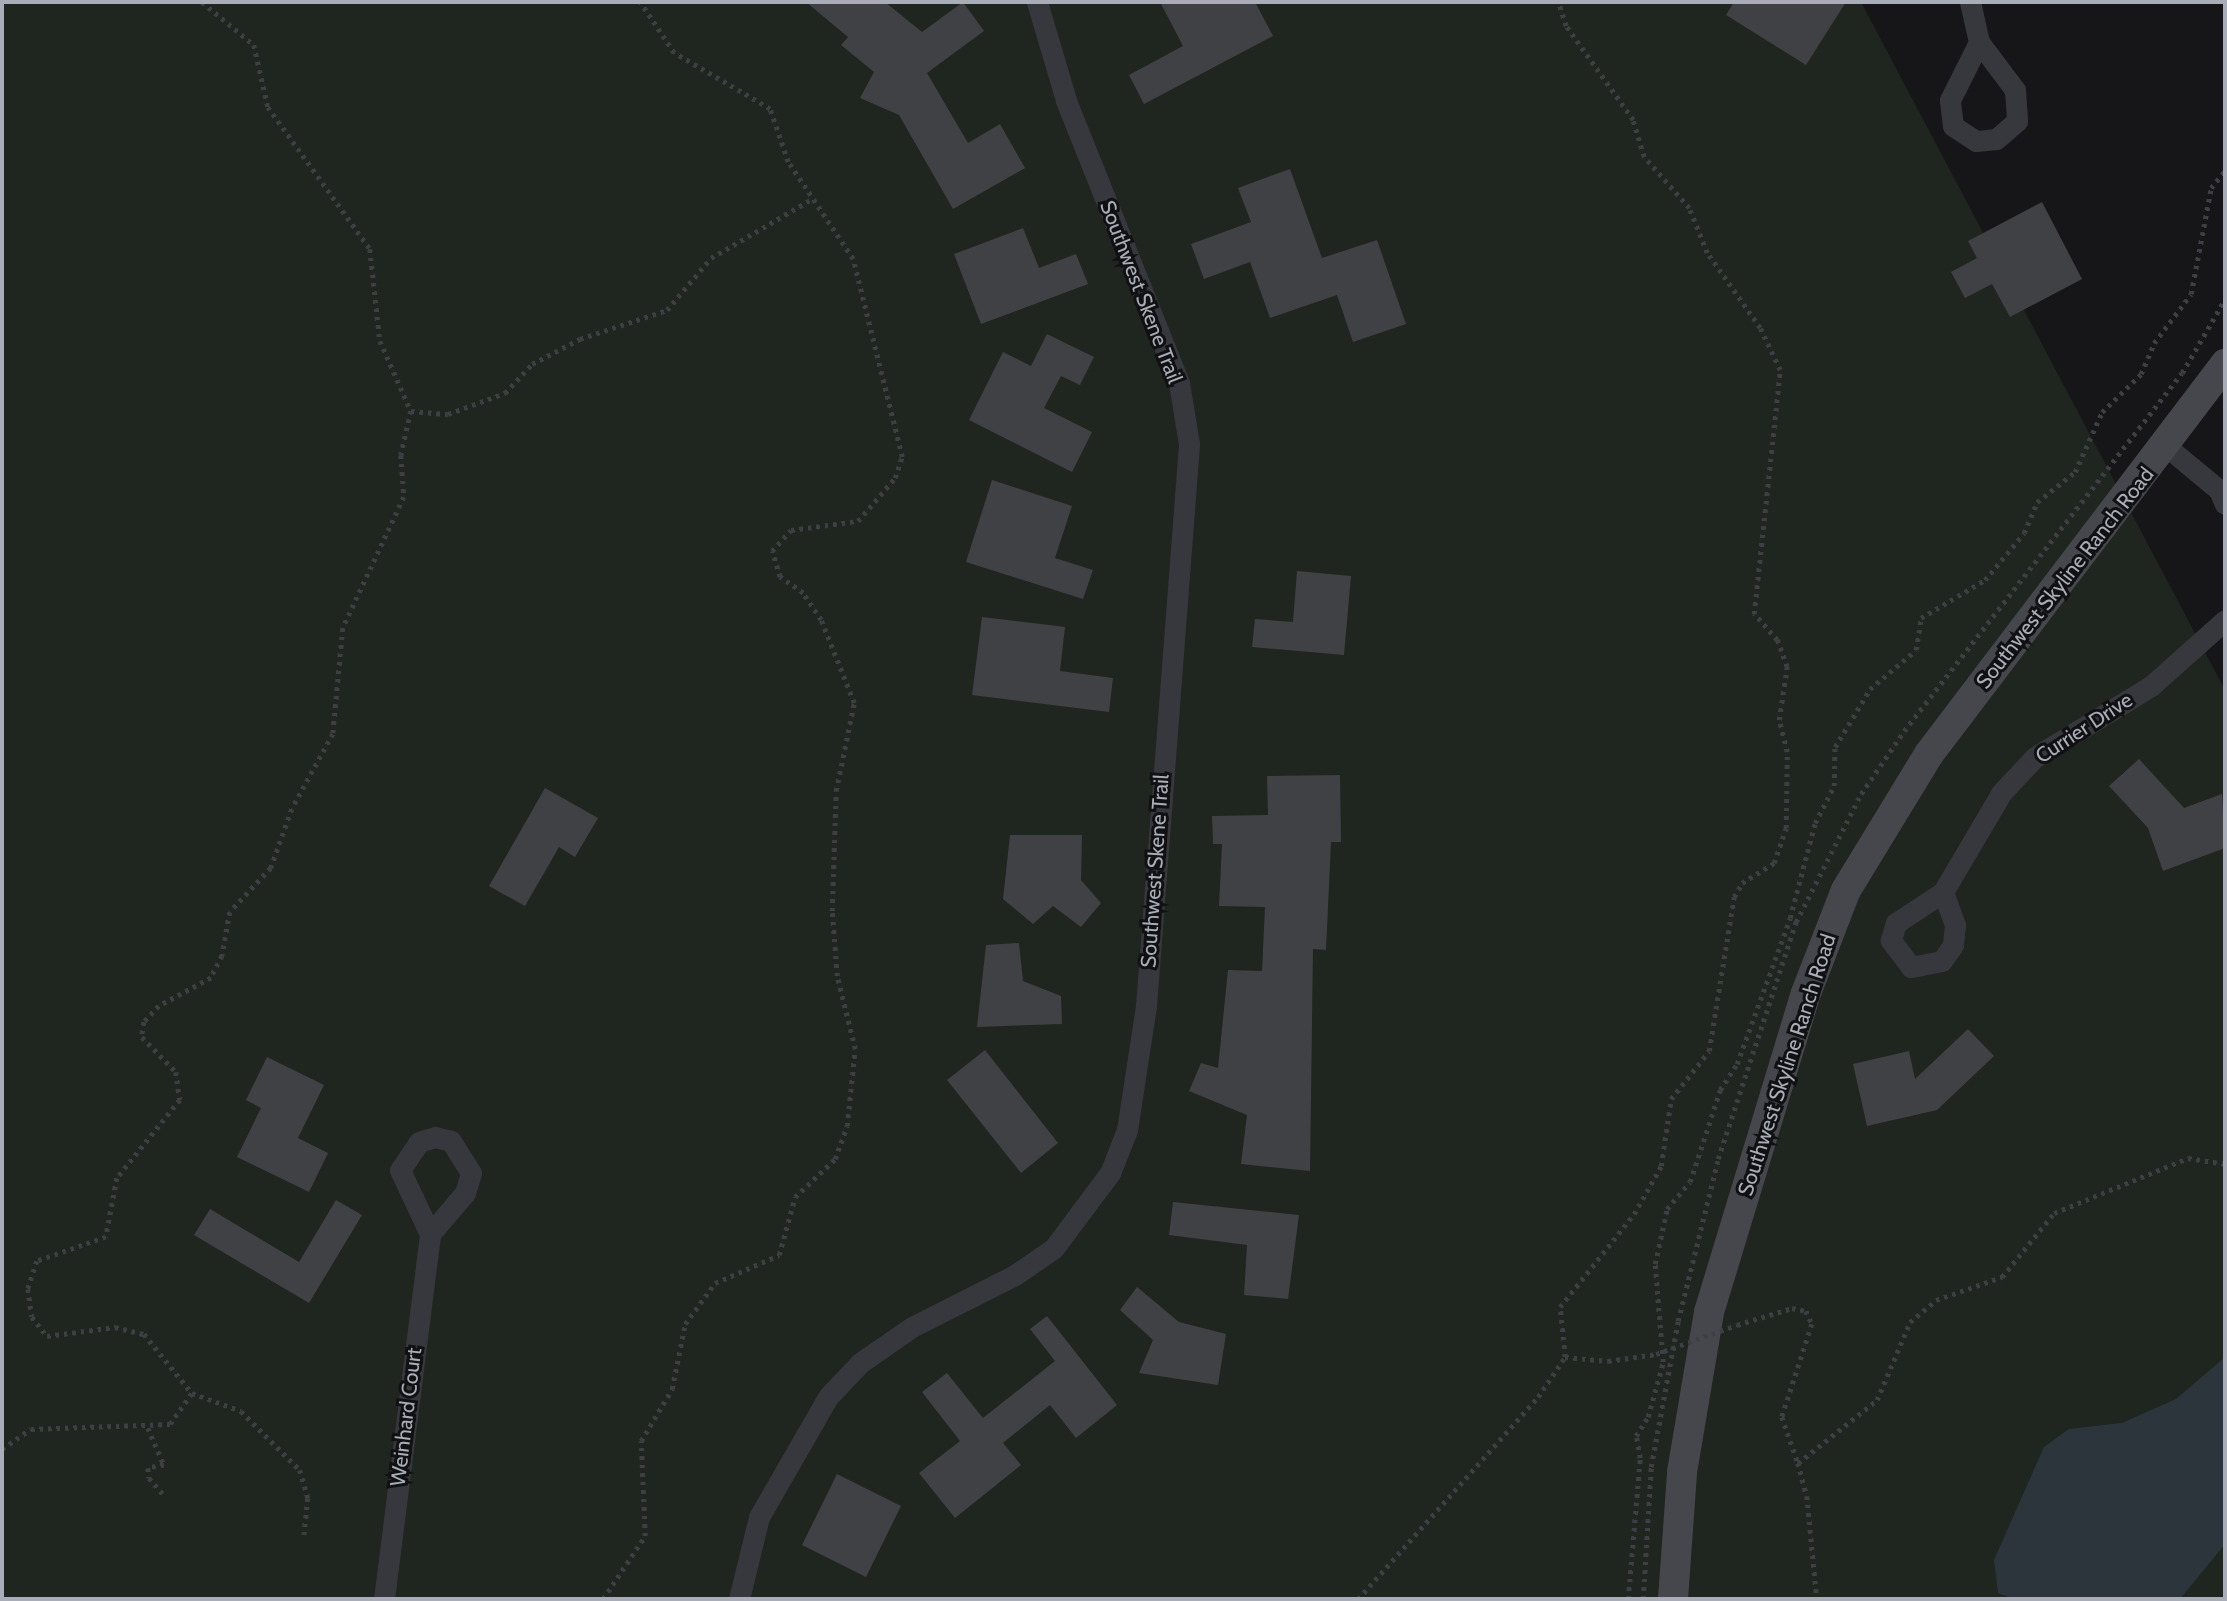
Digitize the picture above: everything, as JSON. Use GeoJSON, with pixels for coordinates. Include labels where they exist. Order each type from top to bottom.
{"type":"FeatureCollection","features":[{"type":"Feature","properties":{"kind":"street","name":"Southwest Skene Trail"},"geometry":{"type":"LineString","coordinates":[[739,1599],[759,1517],[828,1397],[860,1363],[912,1327],[1015,1275],[1054,1248],[1110,1172],[1127,1130],[1146,1006],[1189,444],[1179,383],[1066,100],[1037,2]]}},
{"type":"Feature","properties":{"kind":"street"},"geometry":{"type":"LineString","coordinates":[[1970,2],[1979,42]]}},
{"type":"Feature","properties":{"kind":"street","name":"Southwest Skyline Ranch Road"},"geometry":{"type":"LineString","coordinates":[[1678,1550],[1682,1472],[1709,1312],[1806,993],[1846,890],[1929,754],[2166,446],[2225,363]]}},
{"type":"Feature","properties":{"kind":"street"},"geometry":{"type":"LineString","coordinates":[[2166,446],[2223,495]]}},
{"type":"Feature","properties":{"kind":"street","name":"Currier Drive"},"geometry":{"type":"LineString","coordinates":[[1943,892],[1975,830],[2035,757],[2151,687],[2225,620]]}},
{"type":"Feature","properties":{"kind":"street","name":"Weinhard Court"},"geometry":{"type":"LineString","coordinates":[[384,1599],[430,1234]]}},
{"type":"Feature","properties":{"kind":"street"},"geometry":{"type":"LineString","coordinates":[[1673,1599],[1678,1550]]}},
{"type":"Feature","properties":{"kind":"street"},"geometry":{"type":"LineString","coordinates":[[1678,1550],[1690,1599]]}},
{"type":"Feature","properties":{"kind":"path"},"geometry":{"type":"LineString","coordinates":[[202,2],[254,45],[278,124],[363,235],[374,270],[380,341],[411,411],[401,455],[401,512],[377,550],[344,628],[333,734],[292,808],[271,868],[230,912],[219,968],[144,1022],[142,1037],[176,1072],[180,1100],[117,1178],[106,1237],[96,1246],[53,1252],[29,1275],[32,1317],[47,1336],[115,1327],[144,1334],[192,1393],[241,1411],[300,1470],[308,1498],[304,1535]]}},
{"type":"Feature","properties":{"kind":"path"},"geometry":{"type":"LineString","coordinates":[[603,1599],[645,1536],[641,1441],[672,1390],[685,1324],[715,1283],[779,1255],[790,1208],[835,1158],[851,1106],[855,1049],[837,976],[832,911],[836,791],[854,703],[821,620],[803,593],[779,577],[772,551],[791,530],[858,521],[895,478],[902,457],[853,260],[788,162],[770,109],[674,53],[640,2]]}},
{"type":"Feature","properties":{"kind":"path"},"geometry":{"type":"LineString","coordinates":[[1358,1599],[1538,1397],[1565,1357],[1560,1307],[1634,1214],[1661,1166],[1671,1099],[1709,1051],[1734,897],[1742,883],[1782,851],[1787,752],[1779,720],[1787,667],[1777,640],[1754,614],[1780,370],[1760,328],[1707,253],[1689,208],[1644,157],[1633,120],[1566,26],[1558,2]]}},
{"type":"Feature","properties":{"kind":"path"},"geometry":{"type":"LineString","coordinates":[[411,411],[448,414],[505,393],[532,364],[580,339],[667,310],[711,258],[812,199]]}},
{"type":"Feature","properties":{"kind":"path"},"geometry":{"type":"LineString","coordinates":[[1798,1463],[1877,1400],[1910,1322],[1936,1300],[2002,1277],[2054,1213],[2188,1158],[2225,1164]]}},
{"type":"Feature","properties":{"kind":"path"},"geometry":{"type":"LineString","coordinates":[[1565,1357],[1608,1361],[1656,1354],[1792,1308],[1806,1311],[1812,1324],[1782,1417],[1798,1463],[1817,1599]]}},
{"type":"Feature","properties":{"kind":"path"},"geometry":{"type":"LineString","coordinates":[[2,1449],[31,1429],[148,1428],[170,1424],[192,1393]]}},
{"type":"Feature","properties":{"kind":"path"},"geometry":{"type":"LineString","coordinates":[[148,1428],[164,1465],[148,1468],[149,1478],[163,1494]]}},
{"type":"Feature","properties":{"kind":"shaded area"},"geometry":{"type":"Polygon","coordinates":[[[2,2],[1861,2],[2225,690],[2225,1599],[2,1599],[2,2]]]}},
{"type":"Feature","properties":{"kind":"shaded area"},"geometry":{"type":"Polygon","coordinates":[[[2225,1357],[2225,1544],[2180,1599],[2013,1599],[1998,1593],[1994,1560],[2044,1447],[2069,1429],[2122,1423],[2176,1399],[2225,1357]]]}},
{"type":"Feature","properties":{"kind":"building"},"geometry":{"type":"Polygon","coordinates":[[[806,2],[885,2],[922,32],[963,2],[984,31],[927,73],[968,143],[1000,124],[1025,168],[953,209],[899,115],[860,98],[874,72],[841,45],[848,37],[806,2]]]}},
{"type":"Feature","properties":{"kind":"building"},"geometry":{"type":"Polygon","coordinates":[[[1160,2],[1255,2],[1273,36],[1144,104],[1129,75],[1183,46],[1160,2]]]}},
{"type":"Feature","properties":{"kind":"building"},"geometry":{"type":"Polygon","coordinates":[[[1734,2],[1846,2],[1806,65],[1726,15],[1734,2]]]}},
{"type":"Feature","properties":{"kind":"building"},"geometry":{"type":"Polygon","coordinates":[[[1290,169],[1322,258],[1377,240],[1406,324],[1353,342],[1337,295],[1270,318],[1250,262],[1204,279],[1191,244],[1251,222],[1238,188],[1290,169]]]}},
{"type":"Feature","properties":{"kind":"building"},"geometry":{"type":"Polygon","coordinates":[[[2042,202],[2082,279],[2010,317],[1992,284],[1965,298],[1951,272],[1977,258],[1968,241],[2042,202]]]}},
{"type":"Feature","properties":{"kind":"building"},"geometry":{"type":"Polygon","coordinates":[[[1023,228],[1039,268],[1076,254],[1088,284],[981,324],[954,254],[1023,228]]]}},
{"type":"Feature","properties":{"kind":"building"},"geometry":{"type":"Polygon","coordinates":[[[1047,334],[1094,357],[1080,385],[1061,376],[1044,408],[1092,432],[1072,472],[969,420],[1003,352],[1031,366],[1047,334]]]}},
{"type":"Feature","properties":{"kind":"building"},"geometry":{"type":"Polygon","coordinates":[[[992,480],[1072,506],[1055,558],[1093,570],[1083,599],[966,562],[992,480]]]}},
{"type":"Feature","properties":{"kind":"building"},"geometry":{"type":"Polygon","coordinates":[[[1297,571],[1351,576],[1344,655],[1252,647],[1255,619],[1293,622],[1297,571]]]}},
{"type":"Feature","properties":{"kind":"building"},"geometry":{"type":"Polygon","coordinates":[[[982,617],[1065,627],[1060,671],[1113,678],[1109,712],[972,695],[982,617]]]}},
{"type":"Feature","properties":{"kind":"building"},"geometry":{"type":"Polygon","coordinates":[[[2139,759],[2184,808],[2222,794],[2225,848],[2163,871],[2148,828],[2109,786],[2139,759]]]}},
{"type":"Feature","properties":{"kind":"building"},"geometry":{"type":"Polygon","coordinates":[[[1340,775],[1341,842],[1331,842],[1326,950],[1313,949],[1310,1171],[1241,1164],[1247,1115],[1189,1091],[1201,1063],[1218,1068],[1228,970],[1262,971],[1265,907],[1219,906],[1222,844],[1213,844],[1212,816],[1268,815],[1267,776],[1340,775]]]}},
{"type":"Feature","properties":{"kind":"building"},"geometry":{"type":"Polygon","coordinates":[[[545,788],[598,818],[575,857],[559,847],[525,906],[489,886],[545,788]]]}},
{"type":"Feature","properties":{"kind":"building"},"geometry":{"type":"Polygon","coordinates":[[[1010,835],[1082,835],[1081,880],[1101,903],[1081,927],[1053,906],[1033,924],[1003,899],[1010,835]]]}},
{"type":"Feature","properties":{"kind":"building"},"geometry":{"type":"Polygon","coordinates":[[[1019,943],[1023,981],[1061,996],[1062,1024],[977,1027],[986,945],[1019,943]]]}},
{"type":"Feature","properties":{"kind":"building"},"geometry":{"type":"Polygon","coordinates":[[[1968,1029],[1994,1056],[1937,1110],[1867,1126],[1853,1064],[1909,1051],[1915,1079],[1968,1029]]]}},
{"type":"Feature","properties":{"kind":"building"},"geometry":{"type":"Polygon","coordinates":[[[985,1050],[1058,1143],[1021,1173],[947,1080],[985,1050]]]}},
{"type":"Feature","properties":{"kind":"building"},"geometry":{"type":"Polygon","coordinates":[[[267,1057],[324,1085],[298,1138],[328,1153],[309,1192],[237,1157],[261,1108],[246,1100],[267,1057]]]}},
{"type":"Feature","properties":{"kind":"building"},"geometry":{"type":"Polygon","coordinates":[[[336,1200],[362,1215],[309,1303],[194,1235],[210,1209],[299,1262],[336,1200]]]}},
{"type":"Feature","properties":{"kind":"building"},"geometry":{"type":"Polygon","coordinates":[[[1173,1202],[1299,1215],[1288,1299],[1244,1295],[1247,1245],[1169,1235],[1173,1202]]]}},
{"type":"Feature","properties":{"kind":"building"},"geometry":{"type":"Polygon","coordinates":[[[1137,1287],[1179,1322],[1226,1334],[1218,1385],[1139,1373],[1153,1340],[1120,1310],[1137,1287]]]}},
{"type":"Feature","properties":{"kind":"building"},"geometry":{"type":"Polygon","coordinates":[[[1047,1316],[1117,1405],[1076,1438],[1050,1405],[1003,1443],[1021,1465],[955,1518],[919,1473],[960,1441],[922,1392],[947,1373],[983,1418],[1055,1361],[1030,1329],[1047,1316]]]}},
{"type":"Feature","properties":{"kind":"building"},"geometry":{"type":"Polygon","coordinates":[[[837,1474],[901,1506],[866,1577],[802,1545],[837,1474]]]}}]}
